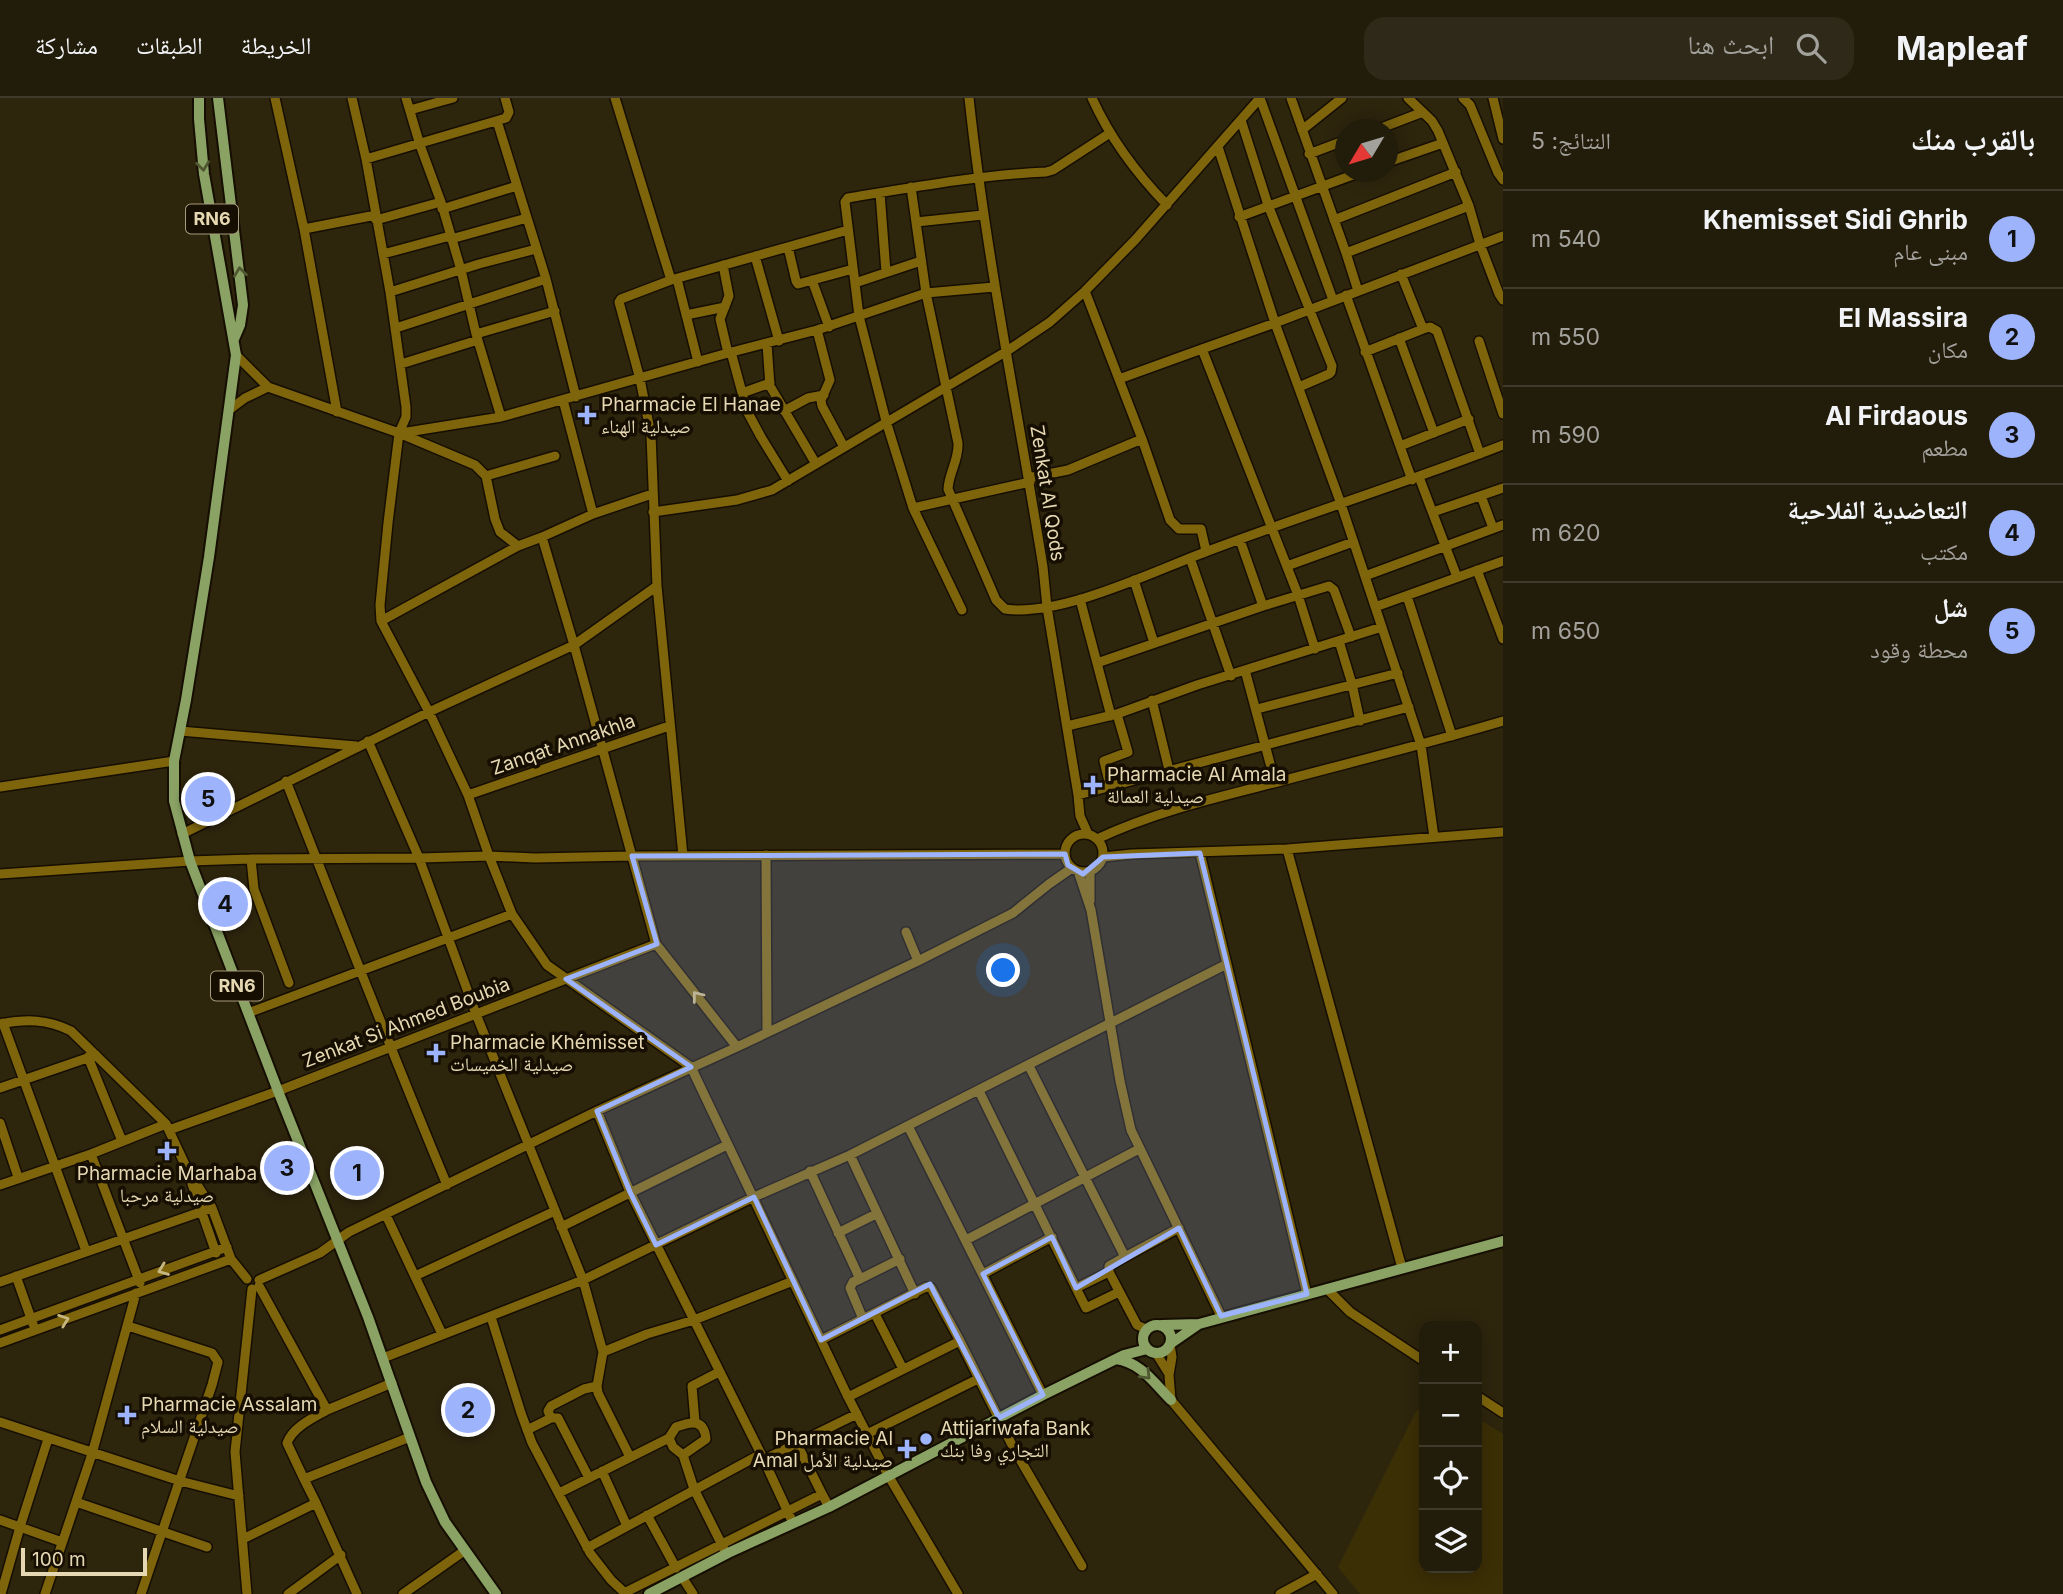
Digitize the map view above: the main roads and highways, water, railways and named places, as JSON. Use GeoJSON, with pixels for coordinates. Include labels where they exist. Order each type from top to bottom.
{"type":"FeatureCollection","features":[{"type":"Feature","properties":{"kind":"main road","name":"RN6"},"geometry":{"type":"LineString","coordinates":[[199,98],[204,174],[236,355],[220,481],[174,761],[173,792],[190,861],[338,1239],[434,1501],[445,1522],[496,1594]]}},
{"type":"Feature","properties":{"kind":"main road","name":"RN6"},"geometry":{"type":"LineString","coordinates":[[218,98],[243,305],[240,325],[234,339]]}},
{"type":"Feature","properties":{"kind":"main road"},"geometry":{"type":"LineString","coordinates":[[649,1594],[679,1572],[724,1549],[829,1507],[1120,1357],[1164,1351],[1199,1324],[1503,1241]]}},
{"type":"Feature","properties":{"kind":"main road"},"geometry":{"type":"LineString","coordinates":[[1120,1357],[1154,1325],[1199,1324]]}},
{"type":"Feature","properties":{"kind":"main road"},"geometry":{"type":"LineString","coordinates":[[1162,1325],[1171,1335],[1170,1344]]}},
{"type":"Feature","properties":{"kind":"main road"},"geometry":{"type":"LineString","coordinates":[[1145,1331],[1143,1342],[1152,1351]]}},
{"type":"Feature","properties":{"kind":"main road"},"geometry":{"type":"LineString","coordinates":[[1120,1357],[1136,1365],[1171,1399]]}},
{"type":"Feature","properties":{"kind":"place","name":"Pharmacie El Hanae صيدلية الهناء"},"geometry":{"type":"Point","coordinates":[587,415]}},
{"type":"Feature","properties":{"kind":"place","name":"Pharmacie Al Amala صيدلية العمالة"},"geometry":{"type":"Point","coordinates":[1093,785]}},
{"type":"Feature","properties":{"kind":"place","name":"شل"},"geometry":{"type":"Point","coordinates":[208,799]}},
{"type":"Feature","properties":{"kind":"place","name":"التعاضدية الفلاحية"},"geometry":{"type":"Point","coordinates":[225,904]}},
{"type":"Feature","properties":{"kind":"place","name":"Pharmacie Khémisset صيدلية الخميسات"},"geometry":{"type":"Point","coordinates":[436,1053]}},
{"type":"Feature","properties":{"kind":"place","name":"Pharmacie Marhaba صيدلية مرحبا"},"geometry":{"type":"Point","coordinates":[167,1151]}},
{"type":"Feature","properties":{"kind":"place","name":"Al Firdaous"},"geometry":{"type":"Point","coordinates":[287,1168]}},
{"type":"Feature","properties":{"kind":"place","name":"Khemisset Sidi Ghrib"},"geometry":{"type":"Point","coordinates":[357,1173]}},
{"type":"Feature","properties":{"kind":"place","name":"El Massira"},"geometry":{"type":"Point","coordinates":[468,1410]}},
{"type":"Feature","properties":{"kind":"place","name":"Pharmacie Assalam صيدلية السلام"},"geometry":{"type":"Point","coordinates":[127,1415]}},
{"type":"Feature","properties":{"kind":"place","name":"Attijariwafa Bank التجاري وفا بنك"},"geometry":{"type":"Point","coordinates":[926,1439]}},
{"type":"Feature","properties":{"kind":"place","name":"Pharmacie Al Amal صيدلية الأمل"},"geometry":{"type":"Point","coordinates":[907,1449]}}]}
